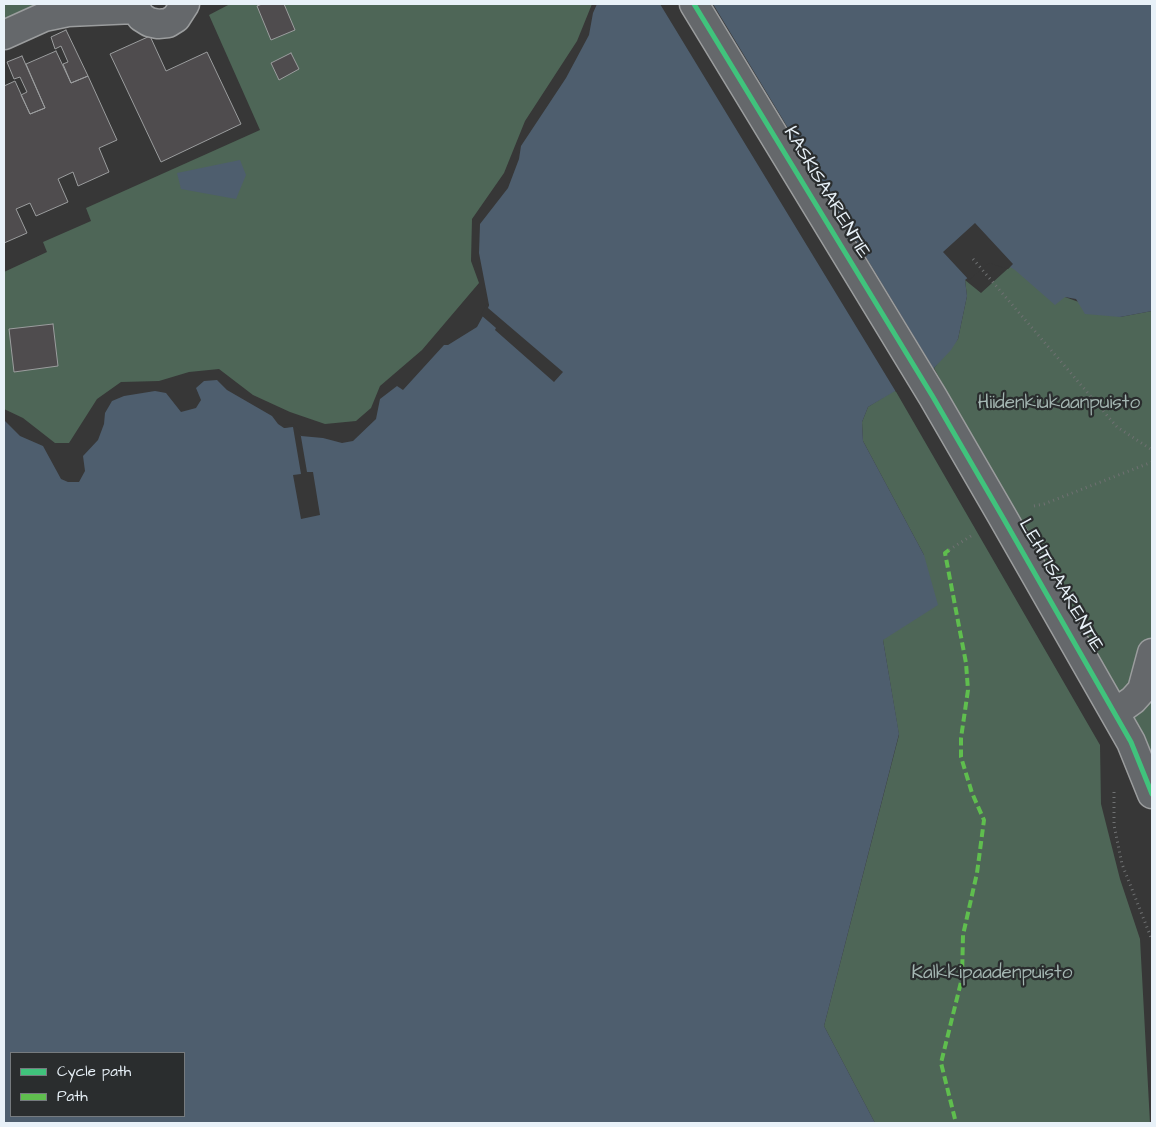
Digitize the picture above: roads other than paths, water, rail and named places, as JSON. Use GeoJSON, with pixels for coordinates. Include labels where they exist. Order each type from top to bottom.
{"type":"FeatureCollection","features":[{"type":"Feature","properties":{"kind":"street"},"geometry":{"type":"LineString","coordinates":[[4,35],[44,17],[68,12],[134,6],[149,22],[158,24],[176,18],[185,4]]}},
{"type":"Feature","properties":{"kind":"street","name":"KASKISAARENTIE"},"geometry":{"type":"LineString","coordinates":[[694,4],[933,398]]}},
{"type":"Feature","properties":{"kind":"street","name":"LEHTISAARENTIE"},"geometry":{"type":"LineString","coordinates":[[933,398],[1131,742],[1152,794]]}},
{"type":"Feature","properties":{"kind":"street"},"geometry":{"type":"LineString","coordinates":[[1114,713],[1133,700],[1142,690],[1152,653]]}},
{"type":"Feature","properties":{"kind":"water"},"geometry":{"type":"Polygon","coordinates":[[[597,4],[1152,4],[1152,311],[1120,317],[1085,314],[1076,299],[1065,297],[1055,305],[1015,270],[1002,262],[989,261],[965,280],[967,296],[958,339],[951,350],[934,368],[868,407],[862,422],[863,441],[924,555],[938,605],[883,640],[899,734],[824,1026],[875,1123],[4,1123],[4,420],[20,436],[43,446],[61,479],[68,482],[79,482],[85,471],[83,456],[98,440],[104,424],[105,413],[112,401],[124,396],[155,391],[166,393],[181,412],[196,408],[201,400],[196,388],[204,381],[217,380],[227,390],[272,416],[284,428],[293,426],[301,436],[323,438],[342,443],[353,441],[376,419],[380,399],[397,386],[403,390],[444,345],[448,345],[477,327],[489,305],[479,253],[480,224],[508,188],[519,159],[521,146],[566,78],[589,35],[593,13],[597,4]]]}},
{"type":"Feature","properties":{"kind":"water"},"geometry":{"type":"Polygon","coordinates":[[[240,160],[246,175],[236,199],[181,189],[177,173],[240,160]]]}},
{"type":"Feature","properties":{"kind":"park label","name":"Hiidenkiukaanpuisto"},"geometry":{"type":"Point","coordinates":[1059,404]}},
{"type":"Feature","properties":{"kind":"park label","name":"Kalkkipaadenpuisto"},"geometry":{"type":"Point","coordinates":[992,974]}}]}
